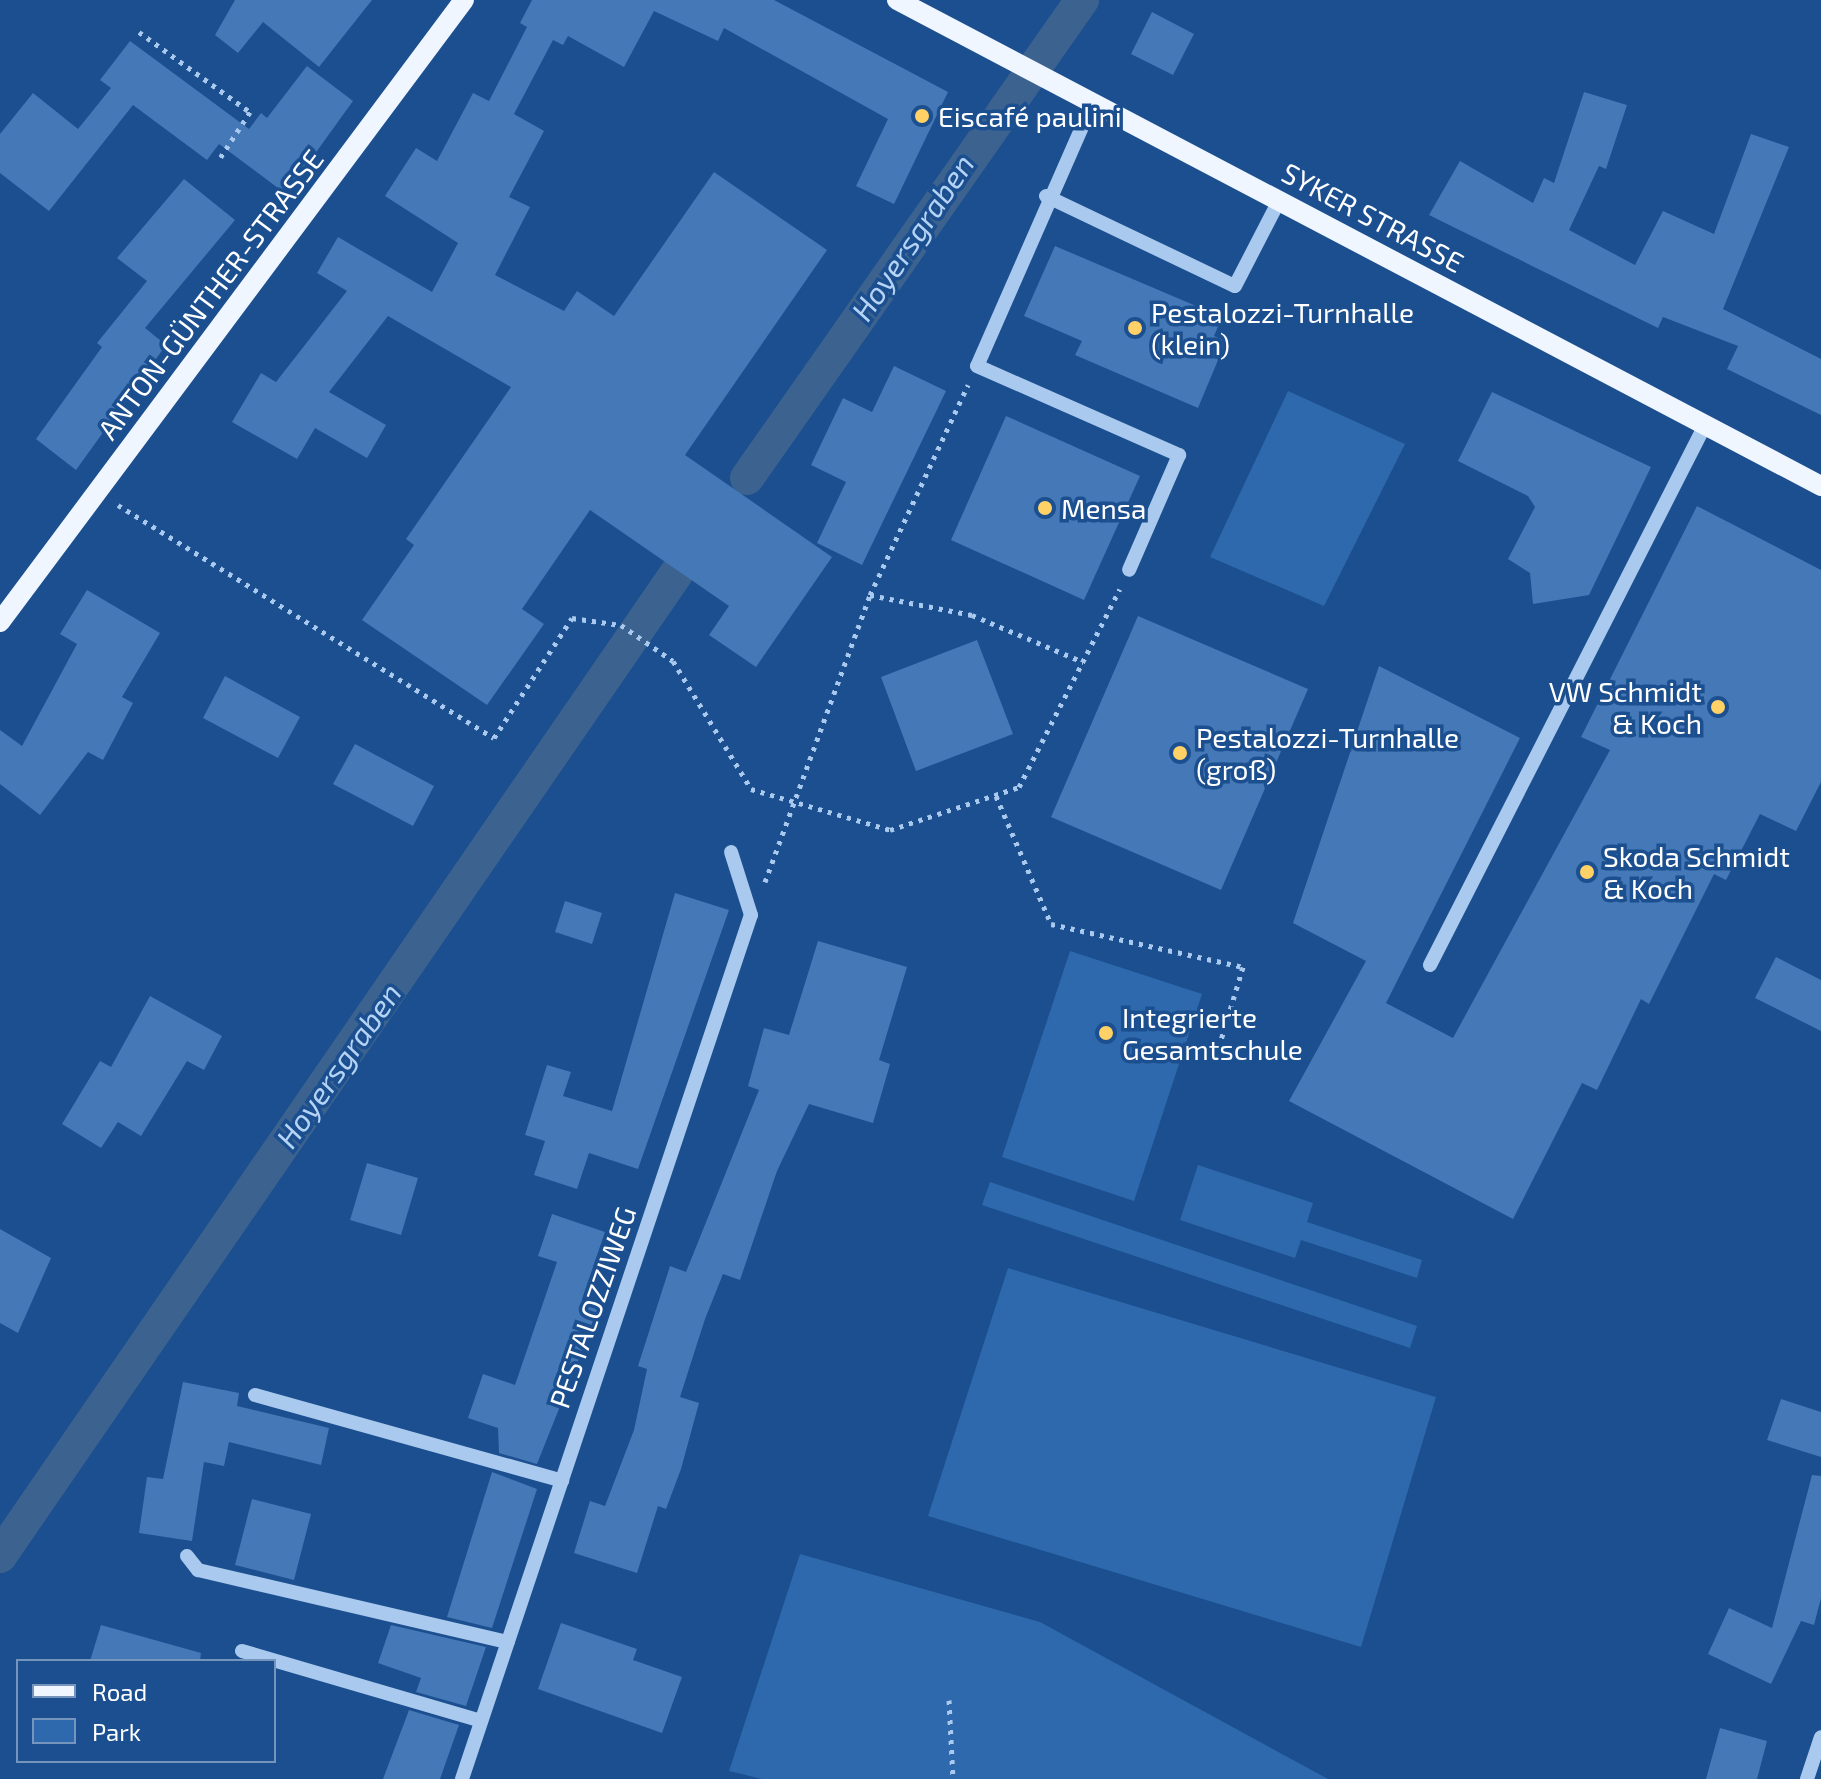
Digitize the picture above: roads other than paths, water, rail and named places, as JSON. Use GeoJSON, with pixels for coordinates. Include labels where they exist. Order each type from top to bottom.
{"type":"FeatureCollection","features":[{"type":"Feature","properties":{"kind":"main road","name":"ANTON-GÜNTHER-STRASSE"},"geometry":{"type":"LineString","coordinates":[[2,616],[464,0]]}},
{"type":"Feature","properties":{"kind":"main road","name":"SYKER STRASSE"},"geometry":{"type":"LineString","coordinates":[[897,0],[1821,486]]}},
{"type":"Feature","properties":{"kind":"street"},"geometry":{"type":"LineString","coordinates":[[1093,102],[1046,196],[977,366],[1179,455],[1129,570]]}},
{"type":"Feature","properties":{"kind":"street"},"geometry":{"type":"LineString","coordinates":[[1046,196],[1235,286],[1280,199]]}},
{"type":"Feature","properties":{"kind":"street"},"geometry":{"type":"LineString","coordinates":[[1430,965],[1705,425]]}},
{"type":"Feature","properties":{"kind":"street","name":"PESTALOZZIWEG"},"geometry":{"type":"LineString","coordinates":[[462,1779],[751,915],[731,852]]}},
{"type":"Feature","properties":{"kind":"street"},"geometry":{"type":"LineString","coordinates":[[255,1395],[562,1481]]}},
{"type":"Feature","properties":{"kind":"street"},"geometry":{"type":"LineString","coordinates":[[187,1556],[198,1570],[508,1642]]}},
{"type":"Feature","properties":{"kind":"street"},"geometry":{"type":"LineString","coordinates":[[242,1651],[269,1659]]}},
{"type":"Feature","properties":{"kind":"street"},"geometry":{"type":"LineString","coordinates":[[276,1661],[481,1721]]}},
{"type":"Feature","properties":{"kind":"street"},"geometry":{"type":"LineString","coordinates":[[1807,1779],[1821,1737]]}},
{"type":"Feature","properties":{"kind":"waterway","name":"Hoyersgraben"},"geometry":{"type":"LineString","coordinates":[[747,478],[1082,0]]}},
{"type":"Feature","properties":{"kind":"waterway","name":"Hoyersgraben"},"geometry":{"type":"LineString","coordinates":[[0,1556],[676,574]]}},
{"type":"Feature","properties":{"kind":"place","name":"Eiscafé paulini"},"geometry":{"type":"Point","coordinates":[922,116]}},
{"type":"Feature","properties":{"kind":"place","name":"Pestalozzi-Turnhalle (klein)"},"geometry":{"type":"Point","coordinates":[1135,328]}},
{"type":"Feature","properties":{"kind":"place","name":"Mensa"},"geometry":{"type":"Point","coordinates":[1045,508]}},
{"type":"Feature","properties":{"kind":"place","name":"VW Schmidt & Koch"},"geometry":{"type":"Point","coordinates":[1718,707]}},
{"type":"Feature","properties":{"kind":"place","name":"Pestalozzi-Turnhalle (groß)"},"geometry":{"type":"Point","coordinates":[1180,753]}},
{"type":"Feature","properties":{"kind":"place","name":"Skoda Schmidt & Koch"},"geometry":{"type":"Point","coordinates":[1587,872]}},
{"type":"Feature","properties":{"kind":"place","name":"Integrierte Gesamtschule"},"geometry":{"type":"Point","coordinates":[1106,1033]}}]}
